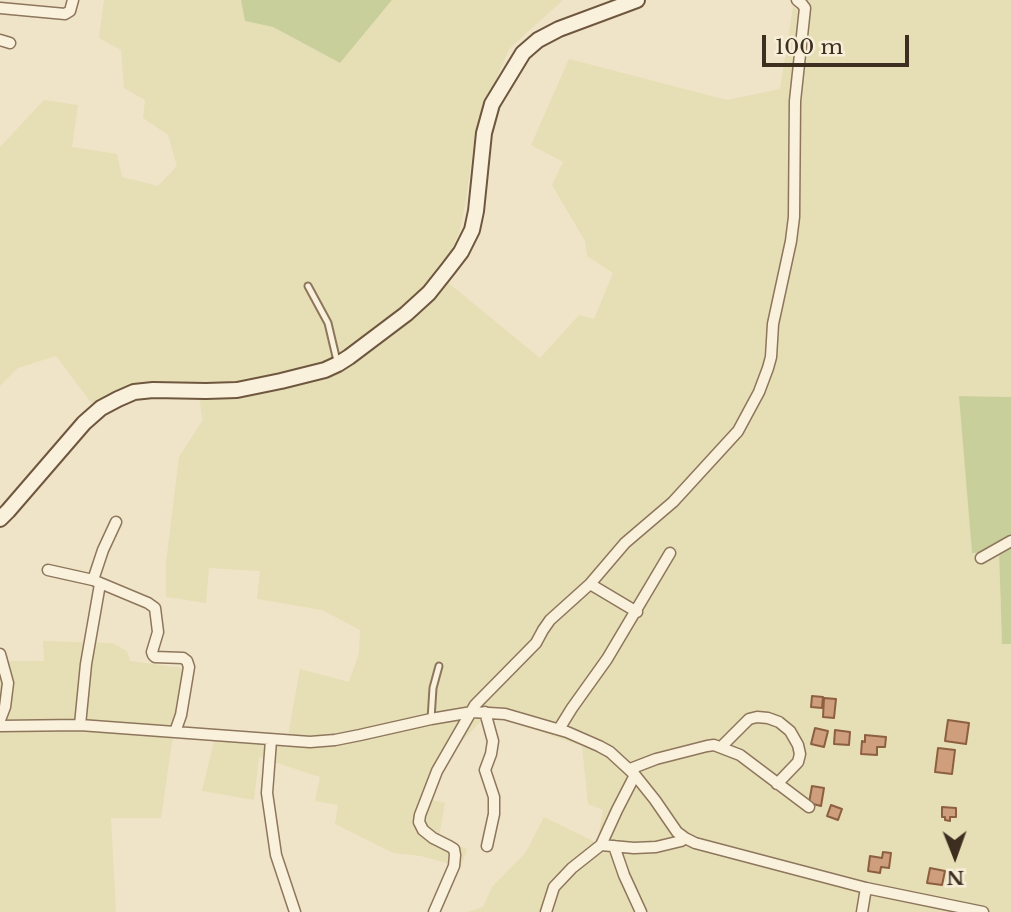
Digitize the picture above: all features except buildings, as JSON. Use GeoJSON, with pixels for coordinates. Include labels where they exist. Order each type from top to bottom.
{"type":"FeatureCollection","features":[{"type":"Feature","properties":{"kind":"street"},"geometry":{"type":"LineString","coordinates":[[0,8],[68,14],[73,0]]}},
{"type":"Feature","properties":{"kind":"street"},"geometry":{"type":"LineString","coordinates":[[0,519],[84,423],[101,408],[118,399],[134,392],[153,390],[237,390],[325,370],[338,364],[406,314],[429,293],[461,252],[472,230],[484,133],[492,104],[523,53],[538,40],[559,29],[637,0]]}},
{"type":"Feature","properties":{"kind":"street"},"geometry":{"type":"LineString","coordinates":[[434,912],[456,861],[454,849],[423,830],[419,822],[420,815],[437,771],[475,705],[536,643],[550,620],[590,584],[625,543],[673,502],[738,431],[759,392],[771,357],[774,324],[794,216],[795,101],[805,8],[797,0]]}},
{"type":"Feature","properties":{"kind":"street"},"geometry":{"type":"LineString","coordinates":[[80,725],[96,582],[103,550],[116,522]]}},
{"type":"Feature","properties":{"kind":"street"},"geometry":{"type":"LineString","coordinates":[[982,558],[1011,541]]}},
{"type":"Feature","properties":{"kind":"street"},"geometry":{"type":"LineString","coordinates":[[559,729],[607,659],[670,553]]}},
{"type":"Feature","properties":{"kind":"street"},"geometry":{"type":"LineString","coordinates":[[48,570],[96,582],[155,608],[158,632],[153,655],[187,661],[187,677],[176,732]]}},
{"type":"Feature","properties":{"kind":"street"},"geometry":{"type":"LineString","coordinates":[[590,584],[636,612]]}},
{"type":"Feature","properties":{"kind":"street"},"geometry":{"type":"LineString","coordinates":[[0,720],[5,707],[8,683],[1,654]]}},
{"type":"Feature","properties":{"kind":"street"},"geometry":{"type":"LineString","coordinates":[[0,726],[80,725],[310,742],[335,740],[472,712],[505,714],[559,729],[599,746],[633,772],[677,832],[685,838],[866,888],[983,912]]}},
{"type":"Feature","properties":{"kind":"street"},"geometry":{"type":"LineString","coordinates":[[485,712],[493,741],[485,771],[495,797],[487,846]]}},
{"type":"Feature","properties":{"kind":"street"},"geometry":{"type":"LineString","coordinates":[[721,747],[749,719],[768,718],[779,722],[790,731],[800,754],[797,762],[777,784]]}},
{"type":"Feature","properties":{"kind":"street"},"geometry":{"type":"LineString","coordinates":[[271,740],[267,793],[276,855],[295,912]]}},
{"type":"Feature","properties":{"kind":"street"},"geometry":{"type":"LineString","coordinates":[[546,912],[554,887],[572,868],[601,845],[633,772],[656,759],[707,746],[721,747],[740,755],[809,807]]}},
{"type":"Feature","properties":{"kind":"street"},"geometry":{"type":"LineString","coordinates":[[601,845],[656,847],[685,838]]}},
{"type":"Feature","properties":{"kind":"street"},"geometry":{"type":"LineString","coordinates":[[614,846],[641,912]]}},
{"type":"Feature","properties":{"kind":"street"},"geometry":{"type":"LineString","coordinates":[[862,912],[866,888]]}},
{"type":"Feature","properties":{"kind":"lane"},"geometry":{"type":"LineString","coordinates":[[309,286],[328,323],[338,364]]}},
{"type":"Feature","properties":{"kind":"lane"},"geometry":{"type":"LineString","coordinates":[[431,719],[433,688],[439,666]]}},
{"type":"Feature","properties":{"kind":"shaded area"},"geometry":{"type":"Polygon","coordinates":[[[104,0],[241,0],[246,21],[273,27],[340,63],[392,0],[563,0],[509,49],[476,127],[459,233],[440,276],[540,358],[579,315],[594,319],[613,273],[587,256],[585,241],[552,185],[563,162],[531,145],[569,59],[727,100],[780,89],[794,0],[1011,0],[1011,397],[960,396],[972,553],[999,551],[1002,643],[1011,644],[1011,912],[468,912],[483,907],[492,887],[526,852],[544,817],[597,843],[603,810],[588,804],[582,746],[488,714],[441,763],[429,799],[445,803],[439,837],[467,849],[461,867],[421,856],[393,853],[335,824],[338,805],[315,801],[320,777],[259,757],[254,800],[202,791],[214,741],[286,747],[300,669],[349,682],[359,653],[360,630],[322,610],[257,599],[260,571],[209,568],[206,603],[166,597],[166,563],[179,457],[202,421],[198,383],[140,386],[96,409],[56,356],[18,368],[0,386],[0,147],[44,100],[78,105],[72,147],[117,154],[122,177],[158,186],[177,166],[168,135],[143,118],[145,100],[124,88],[121,50],[99,38],[104,0]]]}},
{"type":"Feature","properties":{"kind":"shaded area"},"geometry":{"type":"Polygon","coordinates":[[[43,641],[112,643],[127,651],[130,661],[183,668],[161,818],[111,818],[116,912],[0,912],[0,661],[44,661],[43,641]]]}},
{"type":"Feature","properties":{"kind":"green space"},"geometry":{"type":"Polygon","coordinates":[[[241,0],[392,0],[340,63],[273,27],[245,21],[241,0]]]}},
{"type":"Feature","properties":{"kind":"green space"},"geometry":{"type":"Polygon","coordinates":[[[959,396],[1011,397],[1011,644],[1002,644],[999,552],[972,553],[959,396]]]}}]}
